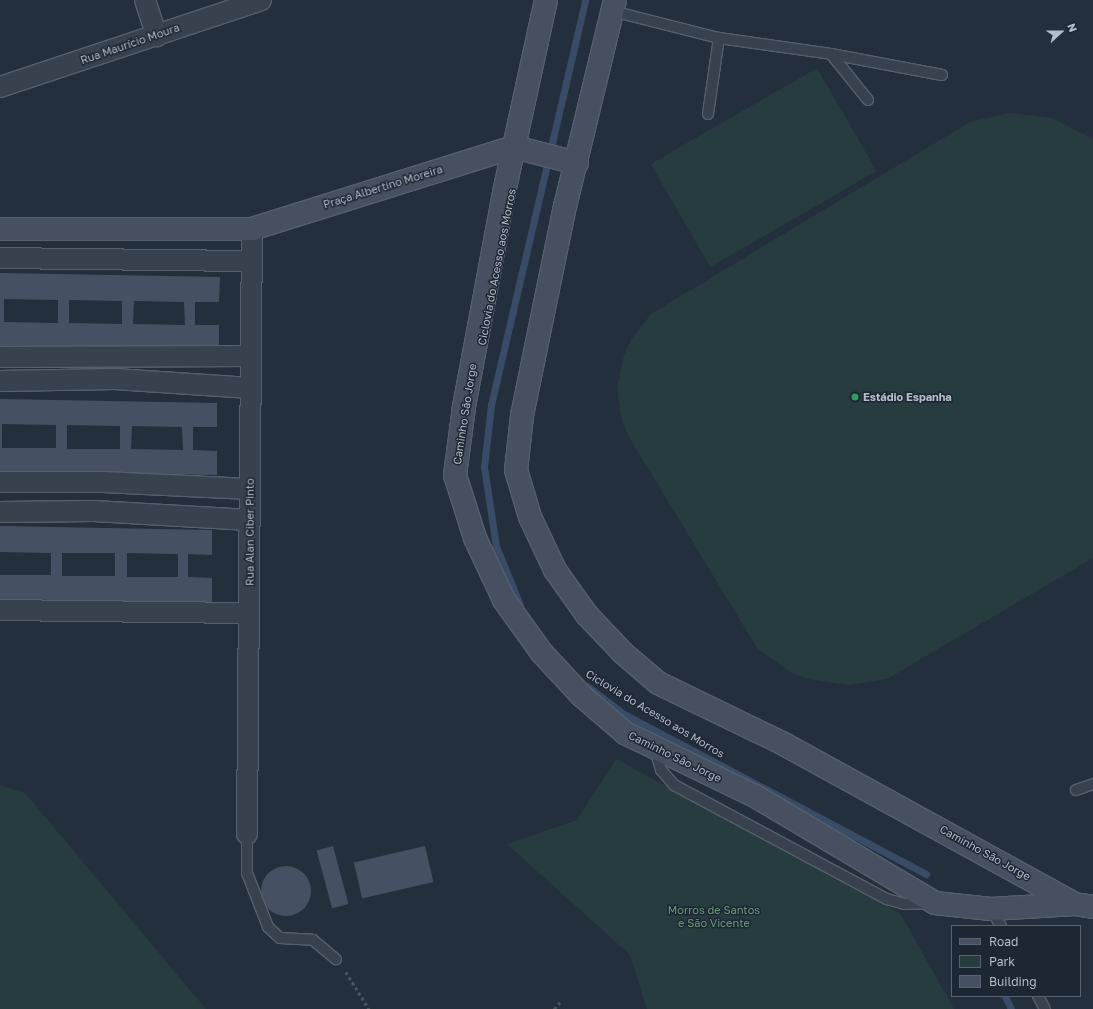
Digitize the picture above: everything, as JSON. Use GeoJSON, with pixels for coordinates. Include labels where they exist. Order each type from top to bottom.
{"type":"FeatureCollection","features":[{"type":"Feature","properties":{"kind":"street"},"geometry":{"type":"LineString","coordinates":[[145,0],[157,36]]}},
{"type":"Feature","properties":{"kind":"street","name":"Rua Maurício Moura"},"geometry":{"type":"LineString","coordinates":[[0,86],[157,36],[261,0]]}},
{"type":"Feature","properties":{"kind":"street","name":"Caminho São Jorge"},"geometry":{"type":"LineString","coordinates":[[546,0],[514,147],[464,407],[455,475],[475,538],[504,600],[542,653],[582,696],[625,733],[755,796],[935,903],[996,917],[1084,906]]}},
{"type":"Feature","properties":{"kind":"street","name":"Caminho São Jorge"},"geometry":{"type":"LineString","coordinates":[[613,6],[574,162],[539,328],[522,416],[516,470],[530,517],[555,570],[587,615],[623,653],[658,683],[782,743],[1084,906]]}},
{"type":"Feature","properties":{"kind":"street"},"geometry":{"type":"LineString","coordinates":[[514,147],[574,162]]}},
{"type":"Feature","properties":{"kind":"street","name":"Praça Albertino Moreira"},"geometry":{"type":"LineString","coordinates":[[0,229],[252,229],[514,147]]}},
{"type":"Feature","properties":{"kind":"street","name":"Rua Alan Ciber Pinto"},"geometry":{"type":"LineString","coordinates":[[247,834],[252,229]]}},
{"type":"Feature","properties":{"kind":"street"},"geometry":{"type":"LineString","coordinates":[[0,258],[252,261]]}},
{"type":"Feature","properties":{"kind":"street"},"geometry":{"type":"LineString","coordinates":[[0,357],[251,356]]}},
{"type":"Feature","properties":{"kind":"street"},"geometry":{"type":"LineString","coordinates":[[0,381],[116,379],[251,388]]}},
{"type":"Feature","properties":{"kind":"street"},"geometry":{"type":"LineString","coordinates":[[0,482],[103,482],[250,489]]}},
{"type":"Feature","properties":{"kind":"street"},"geometry":{"type":"LineString","coordinates":[[0,512],[94,511],[250,520]]}},
{"type":"Feature","properties":{"kind":"street"},"geometry":{"type":"LineString","coordinates":[[0,610],[249,613]]}},
{"type":"Feature","properties":{"kind":"lane"},"geometry":{"type":"LineString","coordinates":[[613,6],[719,38],[831,54],[942,75]]}},
{"type":"Feature","properties":{"kind":"lane"},"geometry":{"type":"LineString","coordinates":[[708,114],[719,38]]}},
{"type":"Feature","properties":{"kind":"lane"},"geometry":{"type":"LineString","coordinates":[[831,54],[868,100]]}},
{"type":"Feature","properties":{"kind":"lane"},"geometry":{"type":"LineString","coordinates":[[655,747],[661,770],[674,785],[887,899],[904,904],[935,903]]}},
{"type":"Feature","properties":{"kind":"lane"},"geometry":{"type":"LineString","coordinates":[[1076,790],[1093,784]]}},
{"type":"Feature","properties":{"kind":"lane"},"geometry":{"type":"LineString","coordinates":[[247,834],[247,873],[268,927],[280,938],[313,940],[336,958]]}},
{"type":"Feature","properties":{"kind":"lane"},"geometry":{"type":"LineString","coordinates":[[1039,997],[1045,1009]]}},
{"type":"Feature","properties":{"kind":"path"},"geometry":{"type":"LineString","coordinates":[[336,958],[369,1009]]}},
{"type":"Feature","properties":{"kind":"path"},"geometry":{"type":"LineString","coordinates":[[554,1009],[561,1001]]}},
{"type":"Feature","properties":{"kind":"green space"},"geometry":{"type":"Polygon","coordinates":[[[817,68],[876,171],[710,267],[651,164],[817,68]]]}},
{"type":"Feature","properties":{"kind":"green space","name":"Estádio Espanha"},"geometry":{"type":"Polygon","coordinates":[[[1009,113],[1052,118],[1093,139],[1093,558],[887,679],[848,685],[808,679],[790,672],[757,648],[629,437],[622,421],[617,388],[624,355],[631,340],[651,314],[970,122],[1009,113]]]}},
{"type":"Feature","properties":{"kind":"green space","name":"Morros de Santos e São Vicente"},"geometry":{"type":"Polygon","coordinates":[[[616,759],[900,913],[954,1009],[647,1009],[630,955],[507,844],[577,820],[616,759]]]}},
{"type":"Feature","properties":{"kind":"green space"},"geometry":{"type":"Polygon","coordinates":[[[0,785],[25,793],[206,1009],[0,1009],[0,785]]]}},
{"type":"Feature","properties":{"kind":"building"},"geometry":{"type":"Polygon","coordinates":[[[0,273],[220,277],[219,302],[195,302],[195,325],[219,325],[219,350],[0,347],[0,273]],[[4,299],[4,322],[58,323],[58,300],[4,299]],[[69,300],[69,323],[122,324],[122,301],[69,300]],[[134,301],[133,324],[185,325],[184,302],[134,301]]]}},
{"type":"Feature","properties":{"kind":"building"},"geometry":{"type":"Polygon","coordinates":[[[0,399],[217,403],[217,427],[193,427],[193,450],[217,451],[217,475],[0,472],[0,399]],[[2,424],[2,448],[56,448],[56,425],[2,424]],[[67,425],[67,449],[120,449],[120,426],[67,425]],[[132,426],[131,449],[183,450],[182,427],[132,426]]]}},
{"type":"Feature","properties":{"kind":"building"},"geometry":{"type":"Polygon","coordinates":[[[0,526],[212,530],[212,555],[188,554],[188,577],[212,578],[212,603],[0,599],[0,575],[51,575],[51,553],[0,552],[0,526]],[[62,553],[62,576],[115,576],[115,553],[62,553]],[[127,553],[127,577],[178,577],[178,554],[127,553]]]}},
{"type":"Feature","properties":{"kind":"building"},"geometry":{"type":"Polygon","coordinates":[[[333,846],[349,904],[332,908],[317,850],[333,846]]]}},
{"type":"Feature","properties":{"kind":"building"},"geometry":{"type":"Polygon","coordinates":[[[425,846],[433,882],[362,898],[354,862],[425,846]]]}},
{"type":"Feature","properties":{"kind":"building"},"geometry":{"type":"Polygon","coordinates":[[[286,866],[296,868],[304,873],[309,881],[311,891],[309,901],[304,909],[296,914],[286,916],[276,914],[268,909],[263,901],[261,891],[263,881],[268,873],[276,868],[286,866]]]}},
{"type":"Feature","properties":{"kind":"waterway"},"geometry":{"type":"LineString","coordinates":[[520,605],[496,546],[484,467],[491,405],[585,0]]}},
{"type":"Feature","properties":{"kind":"waterway"},"geometry":{"type":"LineString","coordinates":[[587,686],[624,714],[926,874]]}},
{"type":"Feature","properties":{"kind":"waterway"},"geometry":{"type":"LineString","coordinates":[[1005,997],[1011,1009]]}},
{"type":"Feature","properties":{"kind":"place","name":"Estádio Espanha"},"geometry":{"type":"Point","coordinates":[855,397]}}]}
